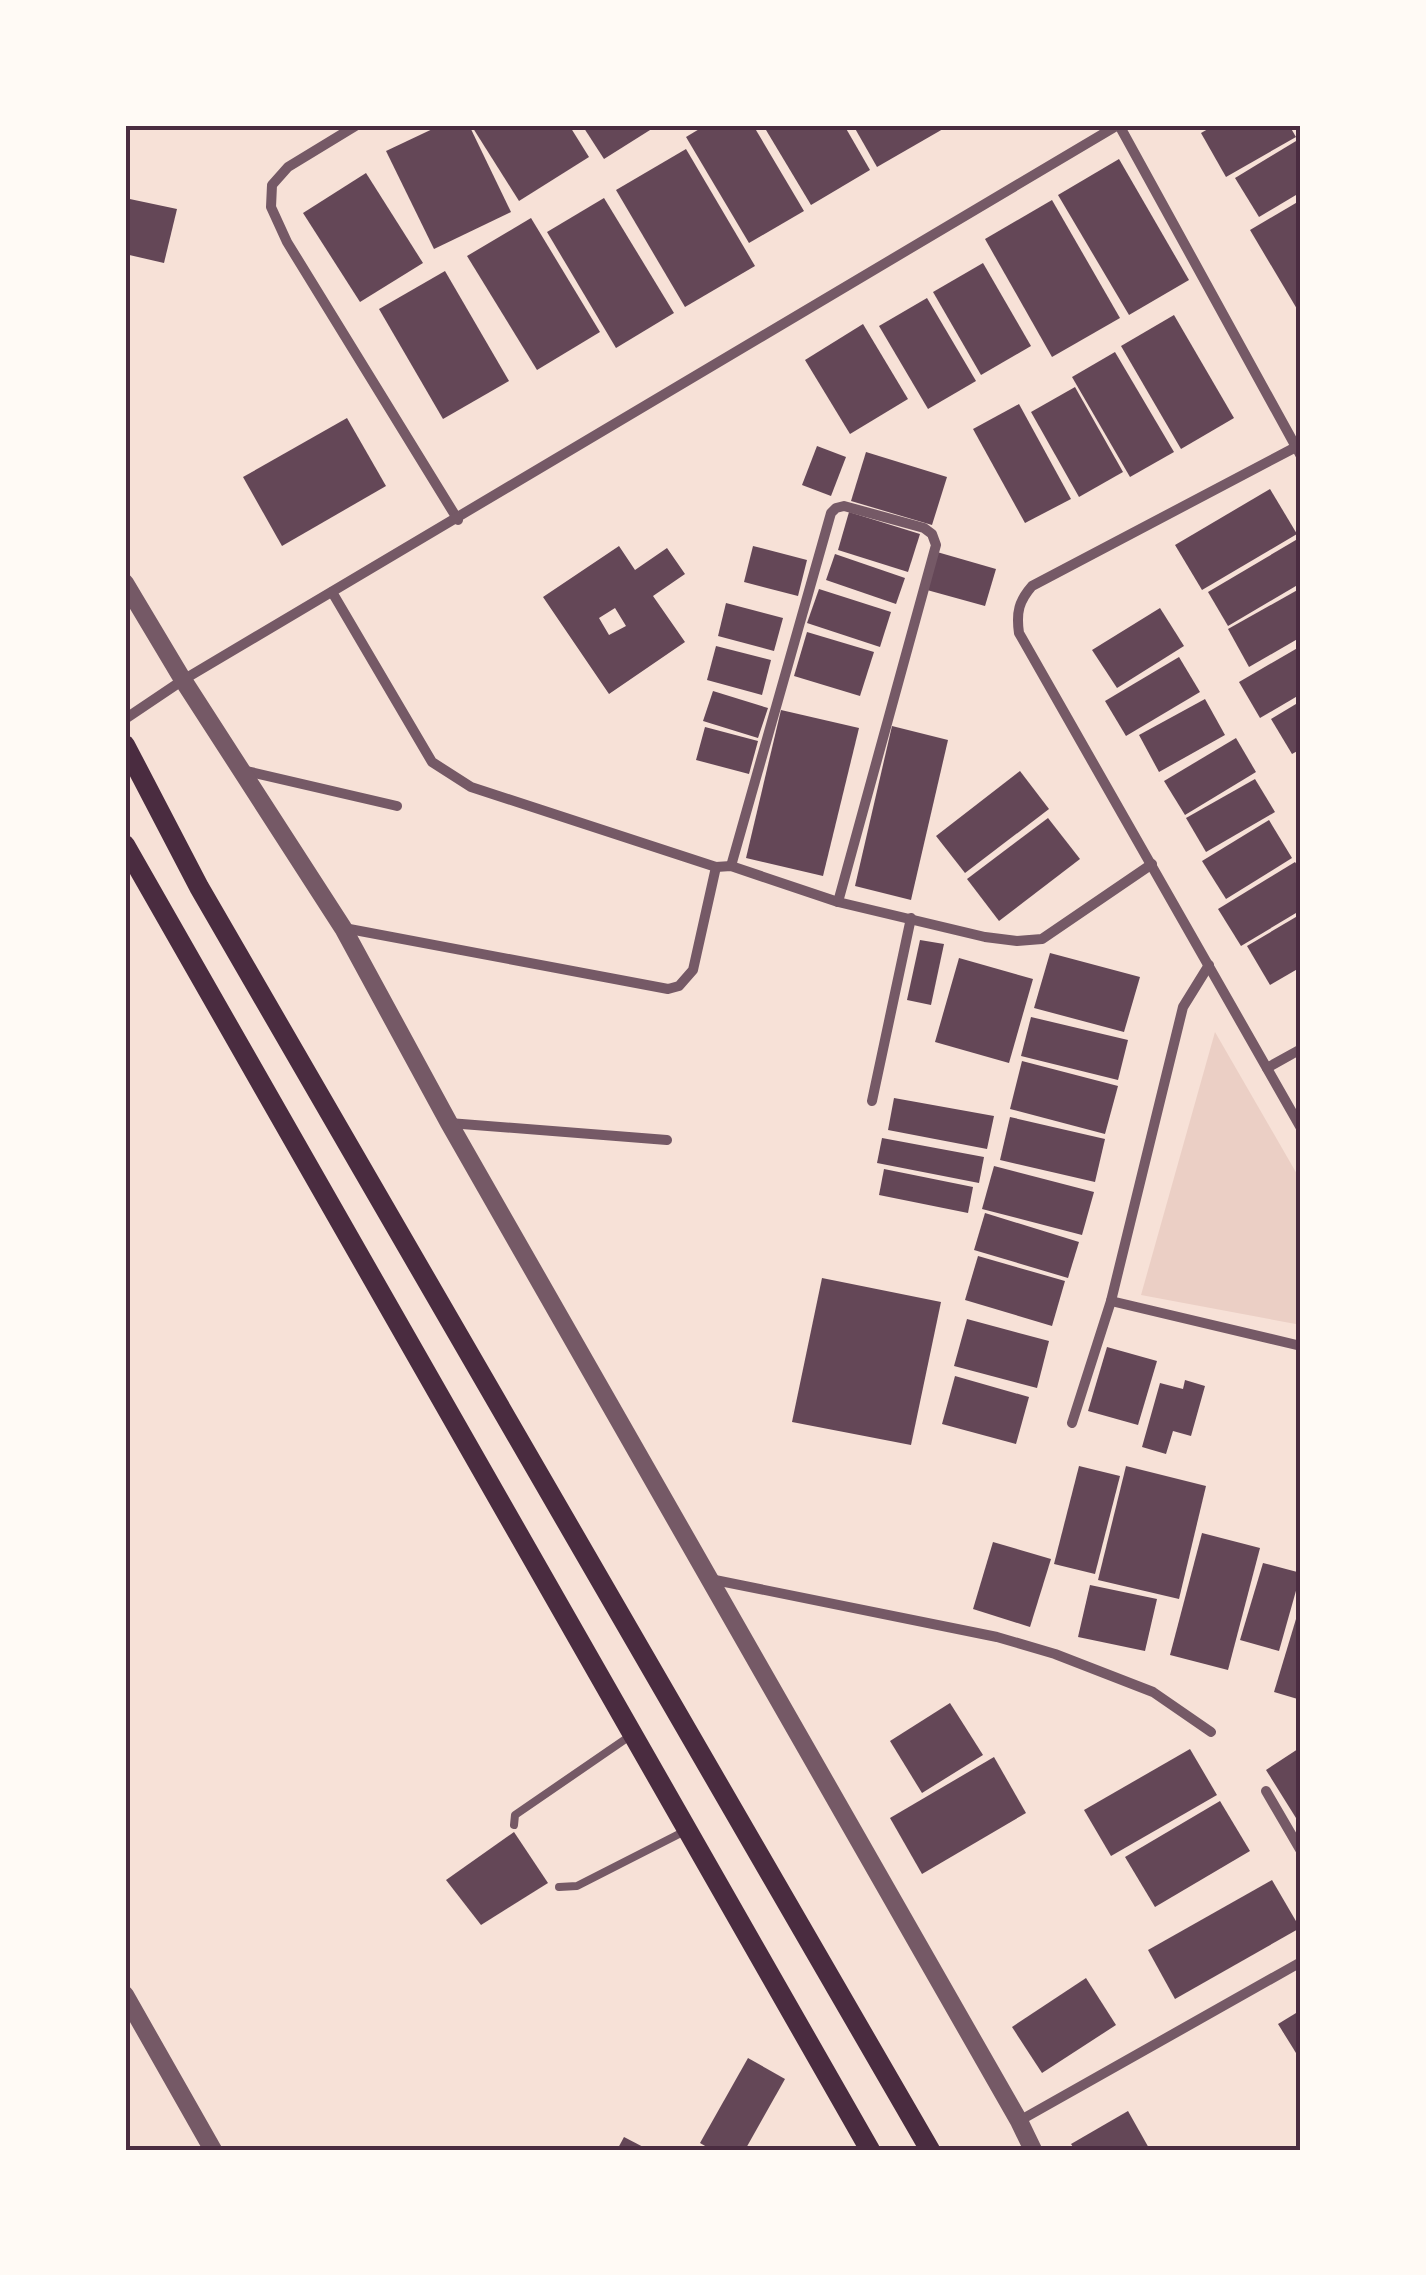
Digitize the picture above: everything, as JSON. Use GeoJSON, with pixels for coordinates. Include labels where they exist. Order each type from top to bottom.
{"type":"FeatureCollection","features":[{"type":"Feature","properties":{"kind":"main road"},"geometry":{"type":"LineString","coordinates":[[125,746],[209,904],[930,2150]]}},
{"type":"Feature","properties":{"kind":"main road"},"geometry":{"type":"LineString","coordinates":[[125,844],[870,2150]]}},
{"type":"Feature","properties":{"kind":"street"},"geometry":{"type":"LineString","coordinates":[[356,125],[288,167],[272,185],[271,207],[288,242],[458,520]]}},
{"type":"Feature","properties":{"kind":"street"},"geometry":{"type":"LineString","coordinates":[[125,718],[1118,125],[1298,451],[1032,586],[1016,615],[1018,632],[1301,1128]]}},
{"type":"Feature","properties":{"kind":"street"},"geometry":{"type":"LineString","coordinates":[[732,866],[831,513],[844,506],[924,528],[932,534],[936,545],[838,902]]}},
{"type":"Feature","properties":{"kind":"street"},"geometry":{"type":"LineString","coordinates":[[125,583],[343,928],[449,1123],[1019,2121],[1032,2150]]}},
{"type":"Feature","properties":{"kind":"street"},"geometry":{"type":"LineString","coordinates":[[332,592],[432,762],[471,787],[716,868],[732,866],[838,902],[1017,942],[1042,938],[1152,864]]}},
{"type":"Feature","properties":{"kind":"street"},"geometry":{"type":"LineString","coordinates":[[241,770],[397,806]]}},
{"type":"Feature","properties":{"kind":"street"},"geometry":{"type":"LineString","coordinates":[[343,928],[668,988],[679,986],[693,970],[716,868]]}},
{"type":"Feature","properties":{"kind":"street"},"geometry":{"type":"LineString","coordinates":[[872,1101],[911,918]]}},
{"type":"Feature","properties":{"kind":"street"},"geometry":{"type":"LineString","coordinates":[[1072,1423],[1111,1301],[1183,1007],[1209,965]]}},
{"type":"Feature","properties":{"kind":"street"},"geometry":{"type":"LineString","coordinates":[[1266,1068],[1301,1048]]}},
{"type":"Feature","properties":{"kind":"street"},"geometry":{"type":"LineString","coordinates":[[449,1123],[666,1140]]}},
{"type":"Feature","properties":{"kind":"street"},"geometry":{"type":"LineString","coordinates":[[1111,1301],[1301,1346]]}},
{"type":"Feature","properties":{"kind":"street"},"geometry":{"type":"LineString","coordinates":[[710,1578],[998,1637],[1055,1654],[1152,1692],[1211,1732]]}},
{"type":"Feature","properties":{"kind":"street"},"geometry":{"type":"LineString","coordinates":[[1266,1791],[1301,1850]]}},
{"type":"Feature","properties":{"kind":"street"},"geometry":{"type":"LineString","coordinates":[[1019,2121],[1301,1962]]}},
{"type":"Feature","properties":{"kind":"street"},"geometry":{"type":"LineString","coordinates":[[125,1995],[213,2150]]}},
{"type":"Feature","properties":{"kind":"lane"},"geometry":{"type":"LineString","coordinates":[[514,1826],[514,1816],[631,1735]]}},
{"type":"Feature","properties":{"kind":"lane"},"geometry":{"type":"LineString","coordinates":[[559,1887],[577,1886],[686,1830]]}},
{"type":"Feature","properties":{"kind":"shaded area"},"geometry":{"type":"Polygon","coordinates":[[[1215,1032],[1301,1181],[1301,1325],[1141,1295],[1215,1032]]]}},
{"type":"Feature","properties":{"kind":"building"},"geometry":{"type":"Polygon","coordinates":[[[441,125],[469,125],[511,212],[434,249],[386,151],[441,125]]]}},
{"type":"Feature","properties":{"kind":"building"},"geometry":{"type":"Polygon","coordinates":[[[471,125],[569,125],[589,157],[519,201],[471,125]]]}},
{"type":"Feature","properties":{"kind":"building"},"geometry":{"type":"Polygon","coordinates":[[[582,125],[658,125],[604,159],[582,125]]]}},
{"type":"Feature","properties":{"kind":"building"},"geometry":{"type":"Polygon","coordinates":[[[706,125],[753,125],[804,211],[749,243],[686,137],[706,125]]]}},
{"type":"Feature","properties":{"kind":"building"},"geometry":{"type":"Polygon","coordinates":[[[763,125],[844,125],[870,170],[811,205],[763,125]]]}},
{"type":"Feature","properties":{"kind":"building"},"geometry":{"type":"Polygon","coordinates":[[[853,125],[941,125],[943,129],[877,167],[853,125]]]}},
{"type":"Feature","properties":{"kind":"building"},"geometry":{"type":"Polygon","coordinates":[[[1215,125],[1289,125],[1296,137],[1226,177],[1201,133],[1215,125]]]}},
{"type":"Feature","properties":{"kind":"building"},"geometry":{"type":"Polygon","coordinates":[[[1301,138],[1301,192],[1259,217],[1235,178],[1301,138]]]}},
{"type":"Feature","properties":{"kind":"building"},"geometry":{"type":"Polygon","coordinates":[[[686,149],[755,266],[685,307],[616,190],[686,149]]]}},
{"type":"Feature","properties":{"kind":"building"},"geometry":{"type":"Polygon","coordinates":[[[1119,159],[1189,280],[1129,315],[1058,195],[1119,159]]]}},
{"type":"Feature","properties":{"kind":"building"},"geometry":{"type":"Polygon","coordinates":[[[366,173],[423,263],[360,302],[303,213],[366,173]]]}},
{"type":"Feature","properties":{"kind":"building"},"geometry":{"type":"Polygon","coordinates":[[[125,198],[177,209],[164,263],[125,254],[125,198]]]}},
{"type":"Feature","properties":{"kind":"building"},"geometry":{"type":"Polygon","coordinates":[[[604,198],[674,313],[616,348],[547,232],[604,198]]]}},
{"type":"Feature","properties":{"kind":"building"},"geometry":{"type":"Polygon","coordinates":[[[1052,200],[1120,318],[1052,357],[985,239],[1052,200]]]}},
{"type":"Feature","properties":{"kind":"building"},"geometry":{"type":"Polygon","coordinates":[[[1301,200],[1301,306],[1297,309],[1250,230],[1301,200]]]}},
{"type":"Feature","properties":{"kind":"building"},"geometry":{"type":"Polygon","coordinates":[[[531,218],[600,332],[537,370],[467,256],[531,218]]]}},
{"type":"Feature","properties":{"kind":"building"},"geometry":{"type":"Polygon","coordinates":[[[983,263],[1031,346],[981,375],[933,292],[983,263]]]}},
{"type":"Feature","properties":{"kind":"building"},"geometry":{"type":"Polygon","coordinates":[[[445,271],[509,381],[443,419],[379,309],[445,271]]]}},
{"type":"Feature","properties":{"kind":"building"},"geometry":{"type":"Polygon","coordinates":[[[927,298],[976,381],[928,409],[879,326],[927,298]]]}},
{"type":"Feature","properties":{"kind":"building"},"geometry":{"type":"Polygon","coordinates":[[[1174,315],[1234,418],[1181,449],[1121,346],[1174,315]]]}},
{"type":"Feature","properties":{"kind":"building"},"geometry":{"type":"Polygon","coordinates":[[[863,324],[908,399],[850,434],[805,360],[863,324]]]}},
{"type":"Feature","properties":{"kind":"building"},"geometry":{"type":"Polygon","coordinates":[[[1115,352],[1174,452],[1130,477],[1072,377],[1115,352]]]}},
{"type":"Feature","properties":{"kind":"building"},"geometry":{"type":"Polygon","coordinates":[[[1075,387],[1123,472],[1079,497],[1031,412],[1075,387]]]}},
{"type":"Feature","properties":{"kind":"building"},"geometry":{"type":"Polygon","coordinates":[[[1019,404],[1071,499],[1025,523],[973,429],[1019,404]]]}},
{"type":"Feature","properties":{"kind":"building"},"geometry":{"type":"Polygon","coordinates":[[[347,418],[386,486],[282,546],[243,477],[347,418]]]}},
{"type":"Feature","properties":{"kind":"building"},"geometry":{"type":"Polygon","coordinates":[[[817,446],[846,457],[831,496],[802,485],[817,446]]]}},
{"type":"Feature","properties":{"kind":"building"},"geometry":{"type":"Polygon","coordinates":[[[866,452],[947,477],[932,525],[851,501],[866,452]]]}},
{"type":"Feature","properties":{"kind":"building"},"geometry":{"type":"Polygon","coordinates":[[[1270,489],[1297,534],[1202,590],[1175,545],[1270,489]]]}},
{"type":"Feature","properties":{"kind":"building"},"geometry":{"type":"Polygon","coordinates":[[[849,512],[920,534],[908,572],[838,550],[849,512]]]}},
{"type":"Feature","properties":{"kind":"building"},"geometry":{"type":"Polygon","coordinates":[[[1301,537],[1301,583],[1228,626],[1208,592],[1301,537]]]}},
{"type":"Feature","properties":{"kind":"building"},"geometry":{"type":"Polygon","coordinates":[[[619,546],[635,570],[667,548],[685,574],[653,596],[685,642],[609,694],[543,597],[619,546]],[[615,608],[599,618],[609,635],[626,626],[615,608]]]}},
{"type":"Feature","properties":{"kind":"building"},"geometry":{"type":"Polygon","coordinates":[[[753,546],[807,560],[798,596],[744,582],[753,546]]]}},
{"type":"Feature","properties":{"kind":"building"},"geometry":{"type":"Polygon","coordinates":[[[937,552],[996,569],[985,606],[927,590],[937,552]]]}},
{"type":"Feature","properties":{"kind":"building"},"geometry":{"type":"Polygon","coordinates":[[[835,554],[905,578],[896,604],[826,580],[835,554]]]}},
{"type":"Feature","properties":{"kind":"building"},"geometry":{"type":"Polygon","coordinates":[[[1301,588],[1301,637],[1249,667],[1228,629],[1301,588]]]}},
{"type":"Feature","properties":{"kind":"building"},"geometry":{"type":"Polygon","coordinates":[[[819,589],[891,612],[880,647],[807,623],[819,589]]]}},
{"type":"Feature","properties":{"kind":"building"},"geometry":{"type":"Polygon","coordinates":[[[726,603],[783,618],[774,651],[718,636],[726,603]]]}},
{"type":"Feature","properties":{"kind":"building"},"geometry":{"type":"Polygon","coordinates":[[[1160,608],[1184,646],[1117,688],[1092,650],[1160,608]]]}},
{"type":"Feature","properties":{"kind":"building"},"geometry":{"type":"Polygon","coordinates":[[[807,632],[874,652],[860,696],[794,676],[807,632]]]}},
{"type":"Feature","properties":{"kind":"building"},"geometry":{"type":"Polygon","coordinates":[[[716,646],[771,660],[762,695],[707,680],[716,646]]]}},
{"type":"Feature","properties":{"kind":"building"},"geometry":{"type":"Polygon","coordinates":[[[1301,646],[1301,694],[1260,718],[1239,682],[1301,646]]]}},
{"type":"Feature","properties":{"kind":"building"},"geometry":{"type":"Polygon","coordinates":[[[1179,657],[1200,692],[1126,736],[1105,701],[1179,657]]]}},
{"type":"Feature","properties":{"kind":"building"},"geometry":{"type":"Polygon","coordinates":[[[713,691],[768,708],[758,738],[703,721],[713,691]]]}},
{"type":"Feature","properties":{"kind":"building"},"geometry":{"type":"Polygon","coordinates":[[[1205,699],[1225,735],[1159,772],[1139,735],[1205,699]]]}},
{"type":"Feature","properties":{"kind":"building"},"geometry":{"type":"Polygon","coordinates":[[[1301,701],[1301,749],[1292,754],[1271,719],[1301,701]]]}},
{"type":"Feature","properties":{"kind":"building"},"geometry":{"type":"Polygon","coordinates":[[[781,710],[859,728],[823,876],[746,858],[781,710]]]}},
{"type":"Feature","properties":{"kind":"building"},"geometry":{"type":"Polygon","coordinates":[[[892,726],[948,740],[911,900],[855,886],[892,726]]]}},
{"type":"Feature","properties":{"kind":"building"},"geometry":{"type":"Polygon","coordinates":[[[705,727],[758,741],[749,774],[696,760],[705,727]]]}},
{"type":"Feature","properties":{"kind":"building"},"geometry":{"type":"Polygon","coordinates":[[[1236,738],[1256,772],[1185,815],[1164,781],[1236,738]]]}},
{"type":"Feature","properties":{"kind":"building"},"geometry":{"type":"Polygon","coordinates":[[[1020,771],[1049,809],[965,873],[936,836],[1020,771]]]}},
{"type":"Feature","properties":{"kind":"building"},"geometry":{"type":"Polygon","coordinates":[[[1255,779],[1275,812],[1206,852],[1186,818],[1255,779]]]}},
{"type":"Feature","properties":{"kind":"building"},"geometry":{"type":"Polygon","coordinates":[[[1048,818],[1080,859],[999,921],[967,879],[1048,818]]]}},
{"type":"Feature","properties":{"kind":"building"},"geometry":{"type":"Polygon","coordinates":[[[1269,820],[1292,858],[1226,899],[1202,861],[1269,820]]]}},
{"type":"Feature","properties":{"kind":"building"},"geometry":{"type":"Polygon","coordinates":[[[1295,862],[1301,871],[1301,910],[1241,946],[1218,909],[1295,862]]]}},
{"type":"Feature","properties":{"kind":"building"},"geometry":{"type":"Polygon","coordinates":[[[1301,914],[1301,967],[1270,985],[1247,946],[1301,914]]]}},
{"type":"Feature","properties":{"kind":"building"},"geometry":{"type":"Polygon","coordinates":[[[920,940],[944,944],[931,1005],[907,1000],[920,940]]]}},
{"type":"Feature","properties":{"kind":"building"},"geometry":{"type":"Polygon","coordinates":[[[1050,953],[1140,977],[1124,1032],[1034,1008],[1050,953]]]}},
{"type":"Feature","properties":{"kind":"building"},"geometry":{"type":"Polygon","coordinates":[[[959,958],[1033,979],[1009,1063],[935,1042],[959,958]]]}},
{"type":"Feature","properties":{"kind":"building"},"geometry":{"type":"Polygon","coordinates":[[[1031,1017],[1128,1040],[1118,1080],[1021,1056],[1031,1017]]]}},
{"type":"Feature","properties":{"kind":"building"},"geometry":{"type":"Polygon","coordinates":[[[1022,1061],[1118,1086],[1105,1134],[1010,1109],[1022,1061]]]}},
{"type":"Feature","properties":{"kind":"building"},"geometry":{"type":"Polygon","coordinates":[[[894,1098],[994,1116],[987,1149],[888,1130],[894,1098]]]}},
{"type":"Feature","properties":{"kind":"building"},"geometry":{"type":"Polygon","coordinates":[[[1010,1117],[1105,1139],[1095,1182],[1000,1160],[1010,1117]]]}},
{"type":"Feature","properties":{"kind":"building"},"geometry":{"type":"Polygon","coordinates":[[[882,1138],[984,1157],[979,1183],[877,1163],[882,1138]]]}},
{"type":"Feature","properties":{"kind":"building"},"geometry":{"type":"Polygon","coordinates":[[[994,1166],[1094,1192],[1082,1235],[982,1209],[994,1166]]]}},
{"type":"Feature","properties":{"kind":"building"},"geometry":{"type":"Polygon","coordinates":[[[884,1169],[973,1187],[968,1213],[879,1195],[884,1169]]]}},
{"type":"Feature","properties":{"kind":"building"},"geometry":{"type":"Polygon","coordinates":[[[985,1213],[1079,1242],[1068,1278],[974,1250],[985,1213]]]}},
{"type":"Feature","properties":{"kind":"building"},"geometry":{"type":"Polygon","coordinates":[[[978,1256],[1065,1281],[1052,1326],[965,1300],[978,1256]]]}},
{"type":"Feature","properties":{"kind":"building"},"geometry":{"type":"Polygon","coordinates":[[[822,1278],[941,1302],[911,1445],[792,1422],[822,1278]]]}},
{"type":"Feature","properties":{"kind":"building"},"geometry":{"type":"Polygon","coordinates":[[[967,1319],[1049,1341],[1037,1388],[954,1366],[967,1319]]]}},
{"type":"Feature","properties":{"kind":"building"},"geometry":{"type":"Polygon","coordinates":[[[1107,1347],[1157,1361],[1138,1425],[1088,1411],[1107,1347]]]}},
{"type":"Feature","properties":{"kind":"building"},"geometry":{"type":"Polygon","coordinates":[[[955,1376],[1029,1397],[1016,1444],[942,1424],[955,1376]]]}},
{"type":"Feature","properties":{"kind":"building"},"geometry":{"type":"Polygon","coordinates":[[[1185,1380],[1205,1386],[1191,1436],[1173,1431],[1166,1454],[1142,1447],[1160,1383],[1183,1389],[1185,1380]]]}},
{"type":"Feature","properties":{"kind":"building"},"geometry":{"type":"Polygon","coordinates":[[[1079,1466],[1120,1476],[1095,1574],[1054,1564],[1079,1466]]]}},
{"type":"Feature","properties":{"kind":"building"},"geometry":{"type":"Polygon","coordinates":[[[1126,1466],[1206,1486],[1179,1599],[1098,1580],[1126,1466]]]}},
{"type":"Feature","properties":{"kind":"building"},"geometry":{"type":"Polygon","coordinates":[[[1202,1533],[1260,1548],[1228,1670],[1170,1655],[1202,1533]]]}},
{"type":"Feature","properties":{"kind":"building"},"geometry":{"type":"Polygon","coordinates":[[[993,1542],[1051,1559],[1030,1627],[973,1609],[993,1542]]]}},
{"type":"Feature","properties":{"kind":"building"},"geometry":{"type":"Polygon","coordinates":[[[1263,1563],[1301,1573],[1279,1651],[1240,1640],[1263,1563]]]}},
{"type":"Feature","properties":{"kind":"building"},"geometry":{"type":"Polygon","coordinates":[[[1090,1585],[1157,1599],[1145,1651],[1078,1637],[1090,1585]]]}},
{"type":"Feature","properties":{"kind":"building"},"geometry":{"type":"Polygon","coordinates":[[[1296,1619],[1301,1621],[1301,1700],[1274,1692],[1296,1619]]]}},
{"type":"Feature","properties":{"kind":"building"},"geometry":{"type":"Polygon","coordinates":[[[950,1703],[983,1755],[922,1793],[890,1741],[950,1703]]]}},
{"type":"Feature","properties":{"kind":"building"},"geometry":{"type":"Polygon","coordinates":[[[1301,1747],[1301,1826],[1266,1770],[1301,1747]]]}},
{"type":"Feature","properties":{"kind":"building"},"geometry":{"type":"Polygon","coordinates":[[[1190,1749],[1217,1795],[1111,1856],[1084,1810],[1190,1749]]]}},
{"type":"Feature","properties":{"kind":"building"},"geometry":{"type":"Polygon","coordinates":[[[994,1757],[1026,1813],[922,1874],[890,1818],[994,1757]]]}},
{"type":"Feature","properties":{"kind":"building"},"geometry":{"type":"Polygon","coordinates":[[[1220,1801],[1250,1851],[1155,1907],[1125,1857],[1220,1801]]]}},
{"type":"Feature","properties":{"kind":"building"},"geometry":{"type":"Polygon","coordinates":[[[514,1832],[548,1883],[481,1925],[446,1880],[514,1832]]]}},
{"type":"Feature","properties":{"kind":"building"},"geometry":{"type":"Polygon","coordinates":[[[1272,1880],[1300,1928],[1175,1999],[1148,1950],[1272,1880]]]}},
{"type":"Feature","properties":{"kind":"building"},"geometry":{"type":"Polygon","coordinates":[[[1086,1978],[1116,2025],[1042,2073],[1012,2027],[1086,1978]]]}},
{"type":"Feature","properties":{"kind":"building"},"geometry":{"type":"Polygon","coordinates":[[[1301,2010],[1301,2061],[1278,2024],[1301,2010]]]}},
{"type":"Feature","properties":{"kind":"building"},"geometry":{"type":"Polygon","coordinates":[[[748,2058],[785,2079],[745,2150],[712,2150],[700,2143],[748,2058]]]}},
{"type":"Feature","properties":{"kind":"building"},"geometry":{"type":"Polygon","coordinates":[[[1128,2111],[1150,2150],[1075,2150],[1071,2144],[1128,2111]]]}},
{"type":"Feature","properties":{"kind":"building"},"geometry":{"type":"Polygon","coordinates":[[[624,2137],[649,2150],[617,2150],[624,2137]]]}}]}
